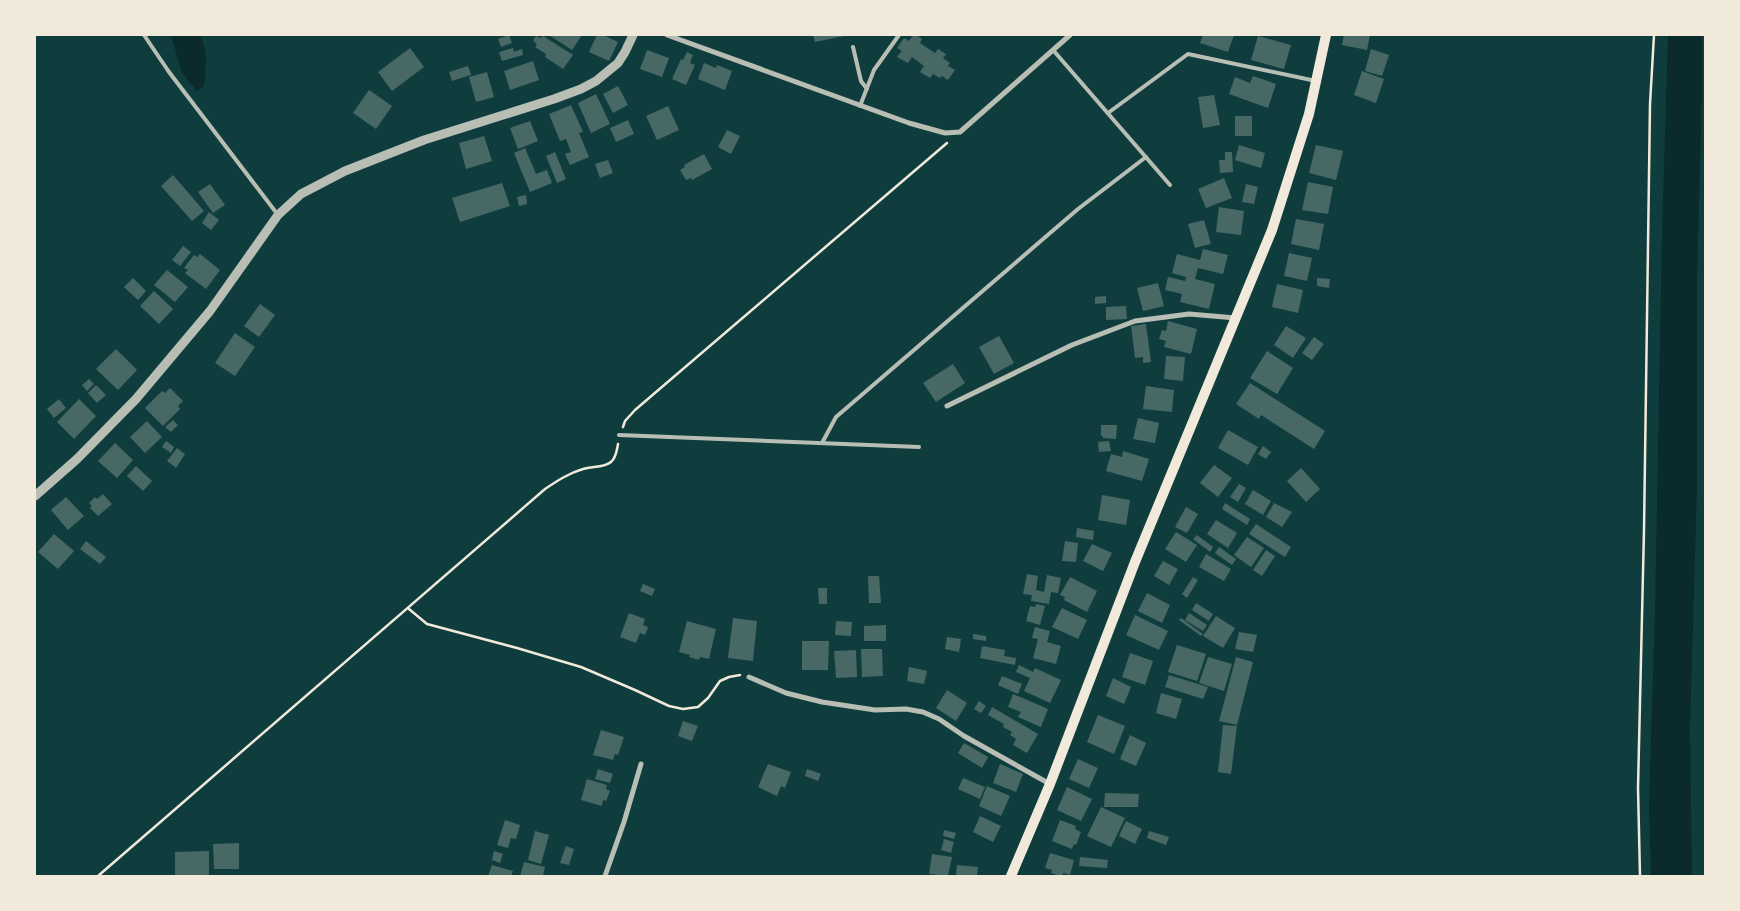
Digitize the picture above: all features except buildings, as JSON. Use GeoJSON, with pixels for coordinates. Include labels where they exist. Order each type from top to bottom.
{"type":"FeatureCollection","features":[{"type":"Feature","properties":{"kind":"main road"},"geometry":{"type":"LineString","coordinates":[[1011,876],[1050,784],[1135,562],[1272,230],[1288,185],[1309,114],[1326,35]]}},
{"type":"Feature","properties":{"kind":"street"},"geometry":{"type":"LineString","coordinates":[[35,496],[77,459],[136,399],[210,311],[278,215],[302,194],[345,171],[424,140],[581,89],[608,72],[618,63],[626,52],[633,35]]}},
{"type":"Feature","properties":{"kind":"street"},"geometry":{"type":"LineString","coordinates":[[667,35],[860,106],[918,126],[945,133],[960,132],[1070,35]]}},
{"type":"Feature","properties":{"kind":"street"},"geometry":{"type":"LineString","coordinates":[[947,406],[1072,345],[1135,321],[1189,314],[1237,318]]}},
{"type":"Feature","properties":{"kind":"street"},"geometry":{"type":"LineString","coordinates":[[749,677],[786,694],[822,702],[875,710],[906,709],[923,712],[939,718],[964,736],[1050,784]]}},
{"type":"Feature","properties":{"kind":"street"},"geometry":{"type":"LineString","coordinates":[[605,876],[627,815],[641,764]]}},
{"type":"Feature","properties":{"kind":"lane"},"geometry":{"type":"LineString","coordinates":[[144,35],[169,72],[278,215]]}},
{"type":"Feature","properties":{"kind":"lane"},"geometry":{"type":"LineString","coordinates":[[860,106],[874,70],[899,35]]}},
{"type":"Feature","properties":{"kind":"lane"},"geometry":{"type":"LineString","coordinates":[[853,46],[861,81],[867,89]]}},
{"type":"Feature","properties":{"kind":"lane"},"geometry":{"type":"LineString","coordinates":[[1053,50],[1170,185]]}},
{"type":"Feature","properties":{"kind":"lane"},"geometry":{"type":"LineString","coordinates":[[1108,113],[1188,54],[1316,81]]}},
{"type":"Feature","properties":{"kind":"lane"},"geometry":{"type":"LineString","coordinates":[[822,443],[836,417],[1078,208],[1146,157]]}},
{"type":"Feature","properties":{"kind":"lane"},"geometry":{"type":"LineString","coordinates":[[619,435],[918,447]]}},
{"type":"Feature","properties":{"kind":"path"},"geometry":{"type":"LineString","coordinates":[[1640,876],[1638,788],[1650,104],[1654,35]]}},
{"type":"Feature","properties":{"kind":"path"},"geometry":{"type":"LineString","coordinates":[[98,876],[409,609],[545,489],[566,475],[611,462],[617,452],[619,435],[625,421],[635,410],[960,132]]}},
{"type":"Feature","properties":{"kind":"path"},"geometry":{"type":"LineString","coordinates":[[409,609],[427,624],[580,667],[669,706],[684,709],[698,707],[708,698],[720,681],[729,676],[749,677]]}},
{"type":"Feature","properties":{"kind":"water"},"geometry":{"type":"Polygon","coordinates":[[[171,35],[200,35],[203,41],[206,67],[204,86],[197,91],[182,73],[171,35]]]}},
{"type":"Feature","properties":{"kind":"water"},"geometry":{"type":"Polygon","coordinates":[[[1668,35],[1702,35],[1697,278],[1697,487],[1690,729],[1692,876],[1651,876],[1649,804],[1668,35]]]}}]}
